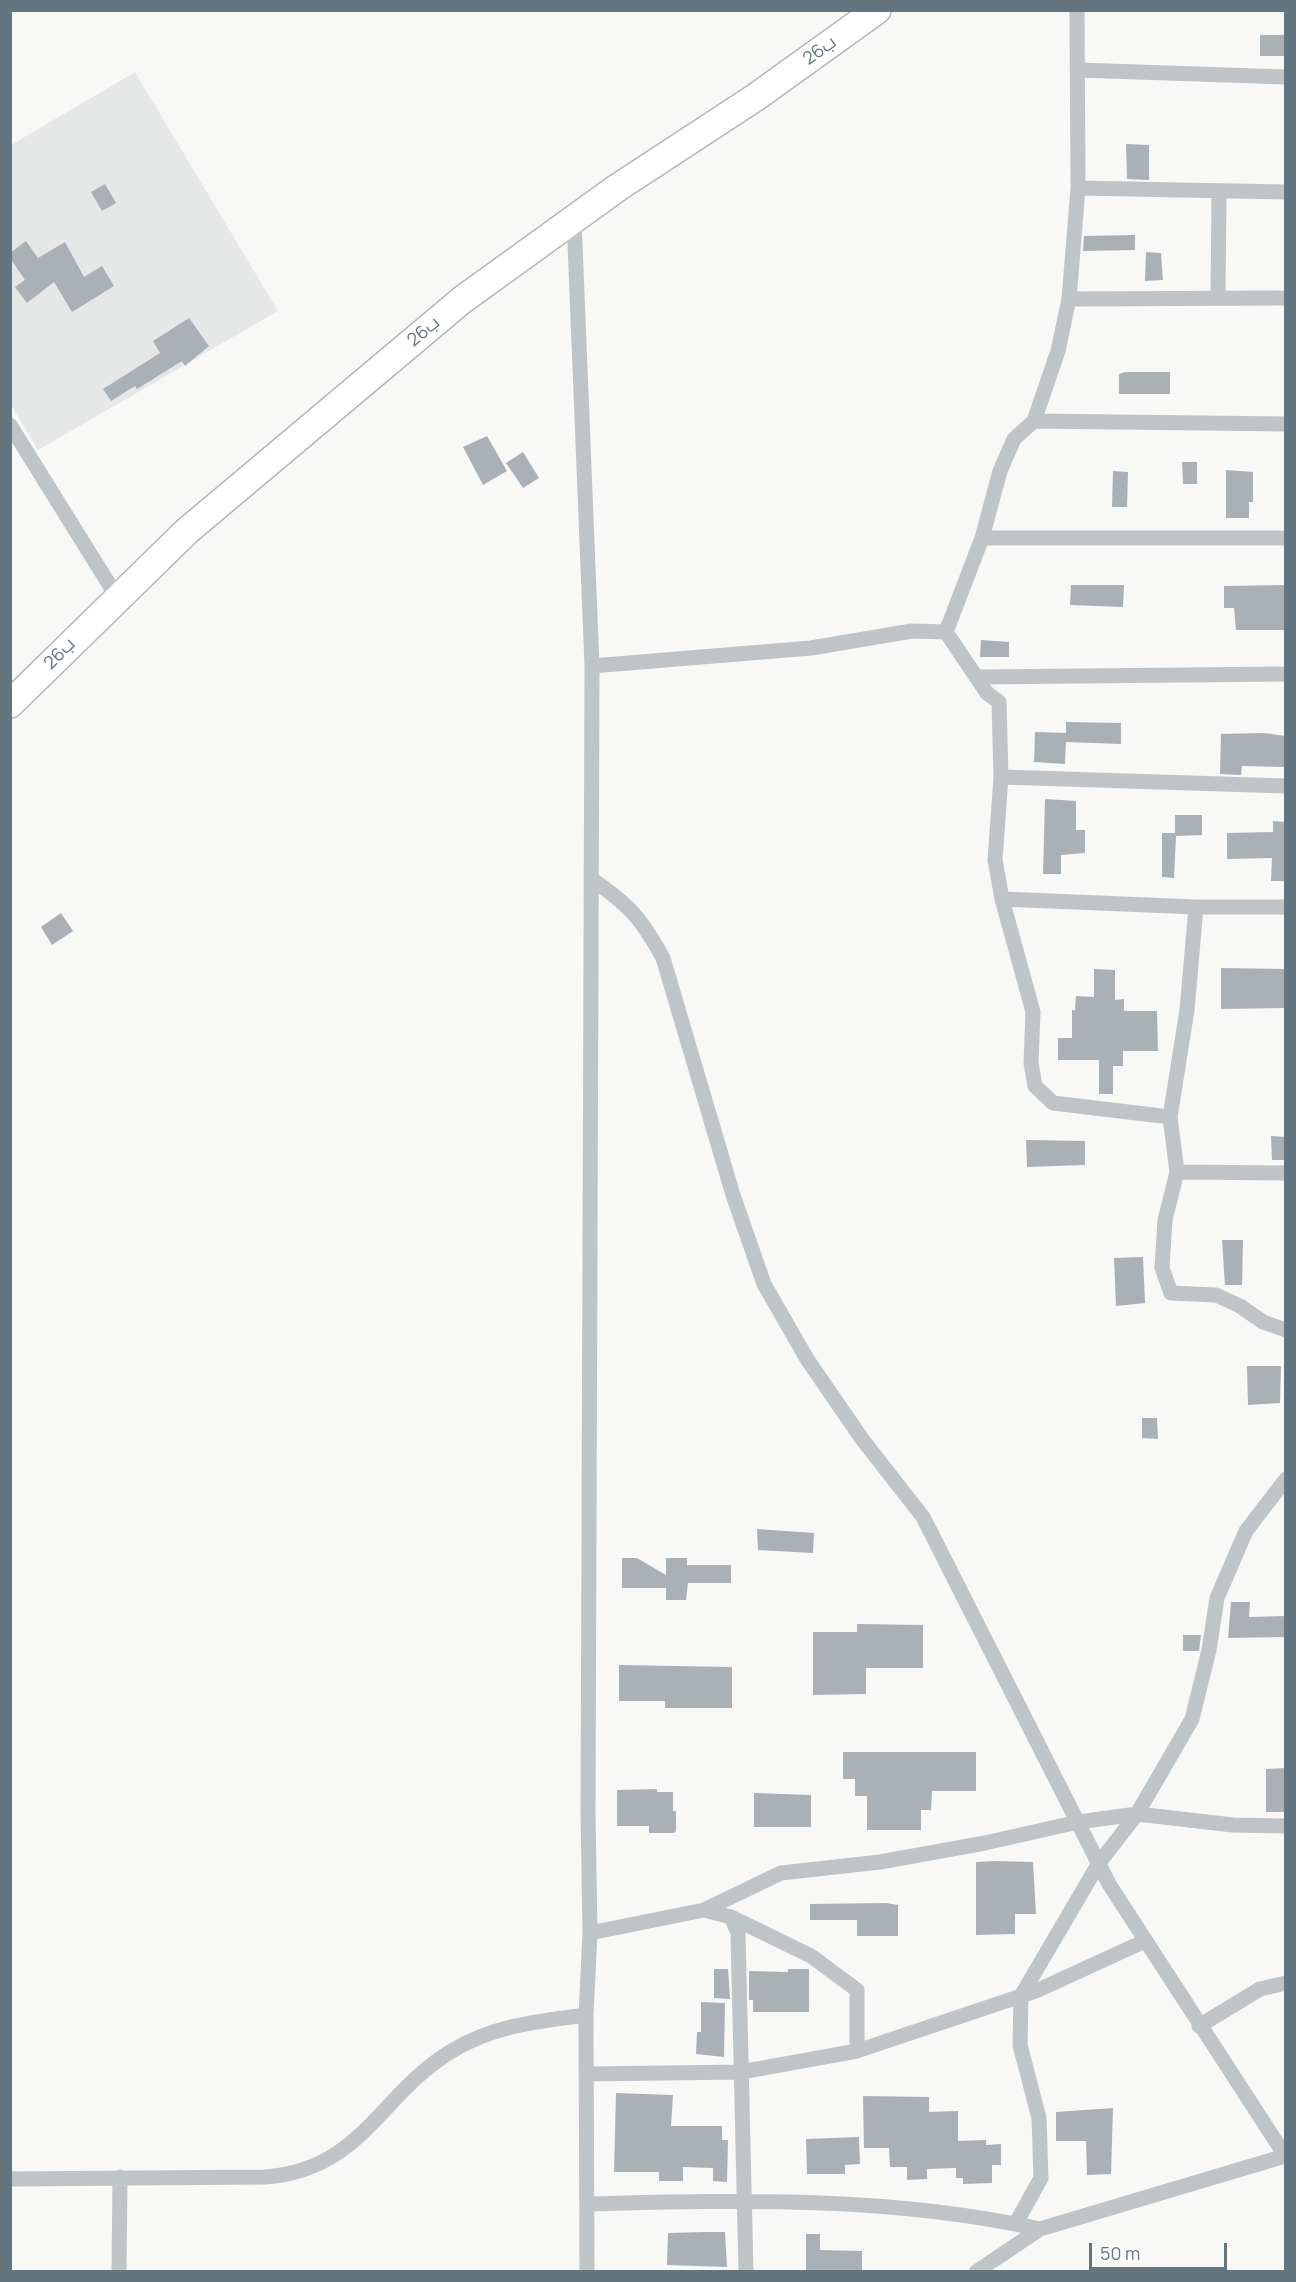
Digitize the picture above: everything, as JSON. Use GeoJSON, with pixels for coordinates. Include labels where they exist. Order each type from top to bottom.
{"type":"FeatureCollection","features":[{"type":"Feature","properties":{"kind":"highway","name":"26ب"},"geometry":{"type":"LineString","coordinates":[[10,704],[117,597],[203,516],[462,300],[574,219],[756,97],[867,13]]}},
{"type":"Feature","properties":{"kind":"street"},"geometry":{"type":"LineString","coordinates":[[946,632],[982,538],[1000,471],[1014,439],[1034,421],[1058,351],[1070,299],[1077,188],[1077,10]]}},
{"type":"Feature","properties":{"kind":"street"},"geometry":{"type":"LineString","coordinates":[[1078,70],[1286,77]]}},
{"type":"Feature","properties":{"kind":"street"},"geometry":{"type":"LineString","coordinates":[[1077,188],[1286,192]]}},
{"type":"Feature","properties":{"kind":"street"},"geometry":{"type":"LineString","coordinates":[[1218,298],[1219,191]]}},
{"type":"Feature","properties":{"kind":"street"},"geometry":{"type":"LineString","coordinates":[[574,219],[592,666],[588,1811],[590,1933],[586,2015],[588,2271]]}},
{"type":"Feature","properties":{"kind":"street"},"geometry":{"type":"LineString","coordinates":[[1070,299],[1286,298]]}},
{"type":"Feature","properties":{"kind":"street"},"geometry":{"type":"LineString","coordinates":[[1034,421],[1286,424]]}},
{"type":"Feature","properties":{"kind":"street"},"geometry":{"type":"LineString","coordinates":[[10,425],[117,597]]}},
{"type":"Feature","properties":{"kind":"street"},"geometry":{"type":"LineString","coordinates":[[982,538],[1286,538]]}},
{"type":"Feature","properties":{"kind":"street"},"geometry":{"type":"LineString","coordinates":[[592,666],[811,648],[912,631],[946,632]]}},
{"type":"Feature","properties":{"kind":"street"},"geometry":{"type":"LineString","coordinates":[[946,632],[987,693],[999,702],[1001,777],[995,860],[1002,899],[1033,1012],[1031,1064],[1035,1086],[1053,1102],[1170,1117]]}},
{"type":"Feature","properties":{"kind":"street"},"geometry":{"type":"LineString","coordinates":[[978,677],[1286,674]]}},
{"type":"Feature","properties":{"kind":"street"},"geometry":{"type":"LineString","coordinates":[[1001,777],[1286,786]]}},
{"type":"Feature","properties":{"kind":"street"},"geometry":{"type":"LineString","coordinates":[[593,880],[627,904],[647,930],[663,958],[733,1196],[764,1284],[819,1377],[862,1439],[923,1518],[1099,1863],[1198,2026],[1285,2156],[1040,2229],[976,2271]]}},
{"type":"Feature","properties":{"kind":"street"},"geometry":{"type":"LineString","coordinates":[[1002,899],[1196,907],[1286,907]]}},
{"type":"Feature","properties":{"kind":"street"},"geometry":{"type":"LineString","coordinates":[[1196,907],[1187,1010],[1170,1117],[1177,1172],[1165,1220],[1162,1268],[1171,1293],[1216,1295],[1240,1306],[1263,1322],[1286,1330]]}},
{"type":"Feature","properties":{"kind":"street"},"geometry":{"type":"LineString","coordinates":[[1177,1172],[1286,1173]]}},
{"type":"Feature","properties":{"kind":"street"},"geometry":{"type":"LineString","coordinates":[[1016,2223],[1041,2178],[1039,2118],[1020,2045],[1021,1996],[1099,1863],[1137,1814],[1192,1719],[1209,1650],[1217,1598],[1246,1531],[1286,1479]]}},
{"type":"Feature","properties":{"kind":"street"},"geometry":{"type":"LineString","coordinates":[[590,1933],[704,1910],[781,1873],[891,1860],[985,1843],[1078,1822],[1137,1814],[1233,1825],[1286,1826]]}},
{"type":"Feature","properties":{"kind":"street"},"geometry":{"type":"LineString","coordinates":[[704,1910],[731,1917],[811,1956],[857,1990],[857,2051]]}},
{"type":"Feature","properties":{"kind":"street"},"geometry":{"type":"LineString","coordinates":[[731,1917],[738,1933],[746,2271]]}},
{"type":"Feature","properties":{"kind":"street"},"geometry":{"type":"LineString","coordinates":[[587,2074],[741,2072],[857,2051],[1021,1996],[1145,1941]]}},
{"type":"Feature","properties":{"kind":"street"},"geometry":{"type":"LineString","coordinates":[[1198,2026],[1260,1989],[1286,1983]]}},
{"type":"Feature","properties":{"kind":"street"},"geometry":{"type":"LineString","coordinates":[[10,2179],[265,2178],[314,2168],[355,2142],[410,2083],[450,2052],[472,2039],[521,2024],[586,2015]]}},
{"type":"Feature","properties":{"kind":"street"},"geometry":{"type":"LineString","coordinates":[[119,2271],[120,2178]]}},
{"type":"Feature","properties":{"kind":"street"},"geometry":{"type":"LineString","coordinates":[[588,2204],[743,2200],[895,2206],[969,2214],[1040,2229]]}},
{"type":"Feature","properties":{"kind":"shaded area"},"geometry":{"type":"Polygon","coordinates":[[[135,72],[278,311],[38,450],[11,405],[11,145],[135,72]]]}},
{"type":"Feature","properties":{"kind":"building"},"geometry":{"type":"Polygon","coordinates":[[[1260,35],[1286,35],[1286,56],[1260,56],[1260,35]]]}},
{"type":"Feature","properties":{"kind":"building"},"geometry":{"type":"Polygon","coordinates":[[[1126,144],[1149,145],[1149,180],[1127,179],[1126,144]]]}},
{"type":"Feature","properties":{"kind":"building"},"geometry":{"type":"Polygon","coordinates":[[[105,184],[116,203],[102,211],[91,192],[105,184]]]}},
{"type":"Feature","properties":{"kind":"building"},"geometry":{"type":"Polygon","coordinates":[[[1135,235],[1135,250],[1083,251],[1084,236],[1135,235]]]}},
{"type":"Feature","properties":{"kind":"building"},"geometry":{"type":"Polygon","coordinates":[[[26,241],[38,258],[65,242],[84,277],[102,266],[114,286],[72,312],[54,282],[27,303],[15,287],[25,280],[10,258],[10,253],[26,241]]]}},
{"type":"Feature","properties":{"kind":"building"},"geometry":{"type":"Polygon","coordinates":[[[1146,252],[1161,253],[1163,280],[1145,281],[1146,252]]]}},
{"type":"Feature","properties":{"kind":"building"},"geometry":{"type":"Polygon","coordinates":[[[189,318],[209,346],[185,366],[182,361],[137,389],[135,386],[111,401],[103,389],[160,353],[153,341],[189,318]]]}},
{"type":"Feature","properties":{"kind":"building"},"geometry":{"type":"Polygon","coordinates":[[[1170,372],[1170,394],[1119,394],[1119,374],[1170,372]]]}},
{"type":"Feature","properties":{"kind":"building"},"geometry":{"type":"Polygon","coordinates":[[[487,436],[507,471],[483,485],[463,447],[487,436]]]}},
{"type":"Feature","properties":{"kind":"building"},"geometry":{"type":"Polygon","coordinates":[[[523,452],[539,478],[523,488],[506,463],[523,452]]]}},
{"type":"Feature","properties":{"kind":"building"},"geometry":{"type":"Polygon","coordinates":[[[1182,462],[1197,462],[1197,484],[1183,484],[1182,462]]]}},
{"type":"Feature","properties":{"kind":"building"},"geometry":{"type":"Polygon","coordinates":[[[1226,470],[1253,472],[1253,502],[1249,502],[1249,518],[1226,518],[1226,470]]]}},
{"type":"Feature","properties":{"kind":"building"},"geometry":{"type":"Polygon","coordinates":[[[1113,471],[1128,472],[1127,507],[1112,507],[1113,471]]]}},
{"type":"Feature","properties":{"kind":"building"},"geometry":{"type":"Polygon","coordinates":[[[1071,585],[1124,585],[1123,607],[1070,605],[1071,585]]]}},
{"type":"Feature","properties":{"kind":"building"},"geometry":{"type":"Polygon","coordinates":[[[1286,585],[1286,630],[1236,630],[1234,608],[1224,608],[1224,586],[1286,585]]]}},
{"type":"Feature","properties":{"kind":"building"},"geometry":{"type":"Polygon","coordinates":[[[981,640],[1009,642],[1009,657],[980,657],[981,640]]]}},
{"type":"Feature","properties":{"kind":"building"},"geometry":{"type":"Polygon","coordinates":[[[1066,722],[1121,723],[1121,744],[1066,742],[1065,764],[1034,762],[1035,732],[1066,733],[1066,722]]]}},
{"type":"Feature","properties":{"kind":"building"},"geometry":{"type":"Polygon","coordinates":[[[1263,733],[1286,736],[1284,767],[1242,766],[1241,775],[1220,774],[1221,734],[1263,733]]]}},
{"type":"Feature","properties":{"kind":"building"},"geometry":{"type":"Polygon","coordinates":[[[1045,799],[1076,801],[1076,830],[1085,830],[1085,853],[1061,855],[1061,874],[1043,874],[1045,799]]]}},
{"type":"Feature","properties":{"kind":"building"},"geometry":{"type":"Polygon","coordinates":[[[1175,815],[1202,815],[1202,835],[1176,836],[1174,878],[1162,877],[1162,833],[1175,833],[1175,815]]]}},
{"type":"Feature","properties":{"kind":"building"},"geometry":{"type":"Polygon","coordinates":[[[1273,821],[1286,822],[1286,881],[1271,881],[1272,858],[1227,859],[1227,833],[1273,832],[1273,821]]]}},
{"type":"Feature","properties":{"kind":"building"},"geometry":{"type":"Polygon","coordinates":[[[61,913],[73,931],[52,945],[41,927],[61,913]]]}},
{"type":"Feature","properties":{"kind":"building"},"geometry":{"type":"Polygon","coordinates":[[[1221,968],[1286,969],[1286,1008],[1221,1009],[1221,968]]]}},
{"type":"Feature","properties":{"kind":"building"},"geometry":{"type":"Polygon","coordinates":[[[1094,969],[1115,970],[1115,1000],[1124,999],[1124,1011],[1157,1011],[1158,1051],[1123,1051],[1123,1066],[1113,1066],[1113,1094],[1099,1094],[1099,1060],[1058,1060],[1058,1038],[1072,1038],[1072,1010],[1075,1010],[1076,996],[1094,997],[1094,969]]]}},
{"type":"Feature","properties":{"kind":"building"},"geometry":{"type":"Polygon","coordinates":[[[1271,1136],[1286,1137],[1286,1160],[1272,1160],[1271,1136]]]}},
{"type":"Feature","properties":{"kind":"building"},"geometry":{"type":"Polygon","coordinates":[[[1026,1140],[1085,1141],[1085,1165],[1027,1167],[1026,1140]]]}},
{"type":"Feature","properties":{"kind":"building"},"geometry":{"type":"Polygon","coordinates":[[[1222,1240],[1243,1240],[1242,1285],[1225,1285],[1222,1240]]]}},
{"type":"Feature","properties":{"kind":"building"},"geometry":{"type":"Polygon","coordinates":[[[1143,1257],[1145,1303],[1116,1306],[1114,1258],[1143,1257]]]}},
{"type":"Feature","properties":{"kind":"building"},"geometry":{"type":"Polygon","coordinates":[[[1247,1366],[1281,1366],[1280,1403],[1248,1405],[1247,1366]]]}},
{"type":"Feature","properties":{"kind":"building"},"geometry":{"type":"Polygon","coordinates":[[[1142,1418],[1157,1418],[1158,1439],[1142,1438],[1142,1418]]]}},
{"type":"Feature","properties":{"kind":"building"},"geometry":{"type":"Polygon","coordinates":[[[757,1529],[814,1533],[813,1553],[758,1550],[757,1529]]]}},
{"type":"Feature","properties":{"kind":"building"},"geometry":{"type":"Polygon","coordinates":[[[622,1558],[637,1558],[666,1575],[666,1558],[687,1558],[687,1565],[731,1565],[731,1583],[688,1583],[686,1600],[666,1600],[666,1588],[622,1588],[622,1558]]]}},
{"type":"Feature","properties":{"kind":"building"},"geometry":{"type":"Polygon","coordinates":[[[1231,1602],[1250,1602],[1249,1617],[1286,1616],[1286,1637],[1228,1638],[1231,1602]]]}},
{"type":"Feature","properties":{"kind":"building"},"geometry":{"type":"Polygon","coordinates":[[[857,1624],[923,1625],[923,1668],[866,1668],[866,1694],[813,1695],[813,1632],[857,1632],[857,1624]]]}},
{"type":"Feature","properties":{"kind":"building"},"geometry":{"type":"Polygon","coordinates":[[[1183,1635],[1201,1635],[1199,1651],[1183,1651],[1183,1635]]]}},
{"type":"Feature","properties":{"kind":"building"},"geometry":{"type":"Polygon","coordinates":[[[619,1665],[732,1667],[732,1708],[665,1708],[665,1701],[619,1701],[619,1665]]]}},
{"type":"Feature","properties":{"kind":"building"},"geometry":{"type":"Polygon","coordinates":[[[843,1752],[976,1752],[976,1791],[932,1791],[931,1810],[921,1810],[921,1830],[867,1830],[867,1796],[855,1796],[855,1779],[843,1779],[843,1752]]]}},
{"type":"Feature","properties":{"kind":"building"},"geometry":{"type":"Polygon","coordinates":[[[1286,1768],[1286,1812],[1266,1812],[1266,1769],[1286,1768]]]}},
{"type":"Feature","properties":{"kind":"building"},"geometry":{"type":"Polygon","coordinates":[[[657,1789],[657,1792],[673,1792],[673,1811],[676,1811],[676,1831],[674,1833],[649,1833],[649,1826],[617,1826],[617,1790],[657,1789]]]}},
{"type":"Feature","properties":{"kind":"building"},"geometry":{"type":"Polygon","coordinates":[[[754,1793],[811,1795],[811,1827],[754,1827],[754,1793]]]}},
{"type":"Feature","properties":{"kind":"building"},"geometry":{"type":"Polygon","coordinates":[[[976,1862],[1033,1862],[1036,1914],[1015,1914],[1015,1934],[976,1935],[976,1862]]]}},
{"type":"Feature","properties":{"kind":"building"},"geometry":{"type":"Polygon","coordinates":[[[886,1903],[898,1905],[898,1936],[857,1936],[857,1920],[810,1920],[810,1904],[886,1903]]]}},
{"type":"Feature","properties":{"kind":"building"},"geometry":{"type":"Polygon","coordinates":[[[714,1969],[728,1969],[730,1999],[714,1998],[714,1969]]]}},
{"type":"Feature","properties":{"kind":"building"},"geometry":{"type":"Polygon","coordinates":[[[788,1969],[809,1969],[809,2012],[753,2012],[753,2000],[749,2000],[749,1971],[788,1972],[788,1969]]]}},
{"type":"Feature","properties":{"kind":"building"},"geometry":{"type":"Polygon","coordinates":[[[701,2002],[725,2003],[724,2057],[696,2054],[697,2032],[701,2032],[701,2002]]]}},
{"type":"Feature","properties":{"kind":"building"},"geometry":{"type":"Polygon","coordinates":[[[616,2093],[673,2095],[671,2126],[722,2126],[722,2140],[728,2140],[727,2182],[713,2181],[713,2168],[683,2167],[683,2181],[659,2181],[659,2172],[614,2172],[616,2093]]]}},
{"type":"Feature","properties":{"kind":"building"},"geometry":{"type":"Polygon","coordinates":[[[863,2096],[929,2097],[929,2112],[958,2111],[958,2141],[986,2140],[986,2145],[1001,2144],[1001,2165],[992,2165],[992,2183],[963,2184],[963,2178],[956,2178],[956,2168],[927,2169],[927,2179],[907,2180],[907,2167],[890,2167],[889,2148],[864,2148],[863,2096]]]}},
{"type":"Feature","properties":{"kind":"building"},"geometry":{"type":"Polygon","coordinates":[[[1113,2108],[1111,2174],[1087,2175],[1086,2141],[1056,2141],[1056,2112],[1113,2108]]]}},
{"type":"Feature","properties":{"kind":"building"},"geometry":{"type":"Polygon","coordinates":[[[859,2137],[860,2164],[845,2165],[845,2174],[807,2174],[806,2139],[859,2137]]]}},
{"type":"Feature","properties":{"kind":"building"},"geometry":{"type":"Polygon","coordinates":[[[725,2232],[727,2267],[667,2265],[668,2233],[725,2232]]]}},
{"type":"Feature","properties":{"kind":"building"},"geometry":{"type":"Polygon","coordinates":[[[806,2234],[820,2234],[820,2250],[862,2251],[862,2271],[806,2271],[806,2234]]]}}]}
